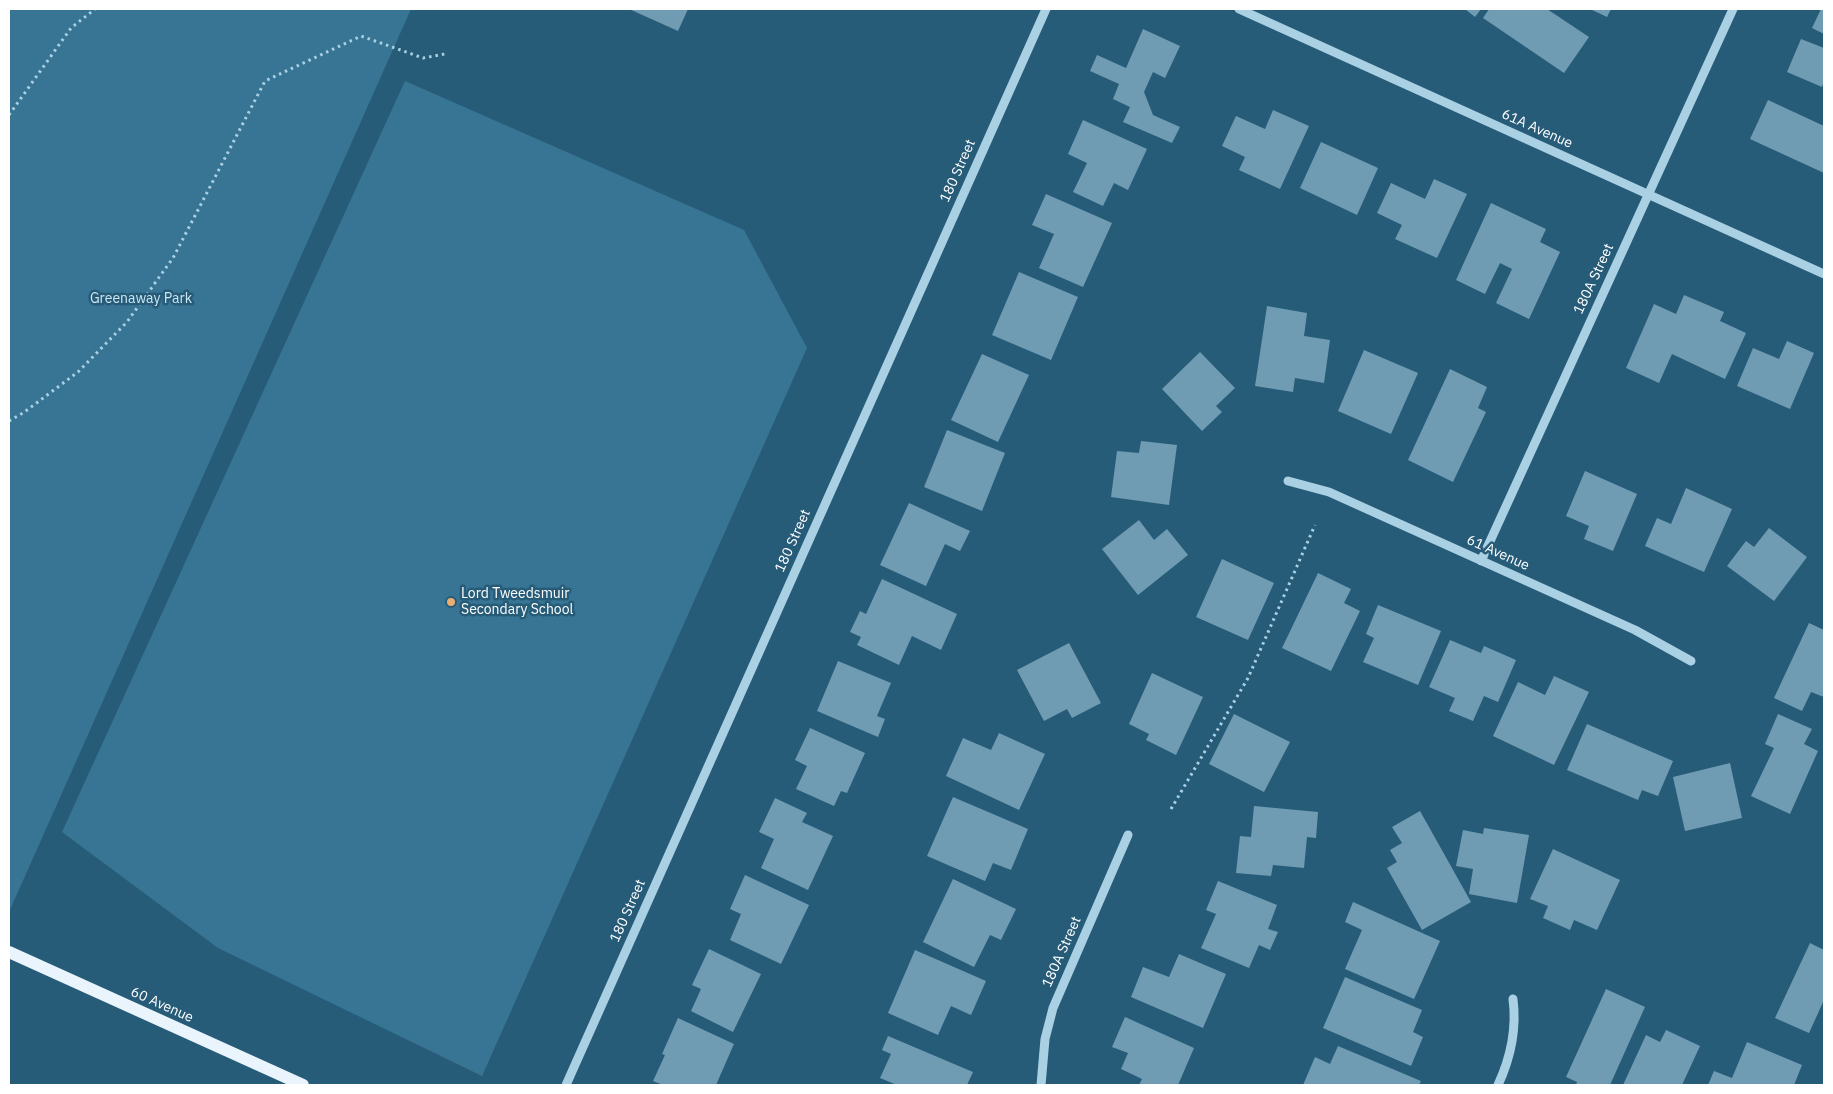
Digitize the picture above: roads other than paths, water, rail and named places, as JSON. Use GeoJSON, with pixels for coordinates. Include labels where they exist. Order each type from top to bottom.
{"type":"FeatureCollection","features":[{"type":"Feature","properties":{"kind":"main road","name":"60 Avenue"},"geometry":{"type":"LineString","coordinates":[[9,952],[304,1085]]}},
{"type":"Feature","properties":{"kind":"street","name":"180 Street"},"geometry":{"type":"LineString","coordinates":[[566,1085],[1046,9]]}},
{"type":"Feature","properties":{"kind":"street","name":"61A Avenue"},"geometry":{"type":"LineString","coordinates":[[1240,9],[1824,274]]}},
{"type":"Feature","properties":{"kind":"street","name":"180A Street"},"geometry":{"type":"LineString","coordinates":[[1481,561],[1733,9]]}},
{"type":"Feature","properties":{"kind":"street","name":"61 Avenue"},"geometry":{"type":"LineString","coordinates":[[1288,481],[1329,492],[1635,630],[1691,661]]}},
{"type":"Feature","properties":{"kind":"street","name":"180A Street"},"geometry":{"type":"LineString","coordinates":[[1041,1085],[1045,1039],[1052,1008],[1128,835]]}},
{"type":"Feature","properties":{"kind":"street"},"geometry":{"type":"LineString","coordinates":[[1498,1085],[1512,1047],[1516,1020],[1513,999]]}},
{"type":"Feature","properties":{"kind":"place","name":"Lord Tweedsmuir Secondary School"},"geometry":{"type":"Point","coordinates":[451,602]}},
{"type":"Feature","properties":{"kind":"park label","name":"Greenaway Park"},"geometry":{"type":"Point","coordinates":[141,299]}}]}
